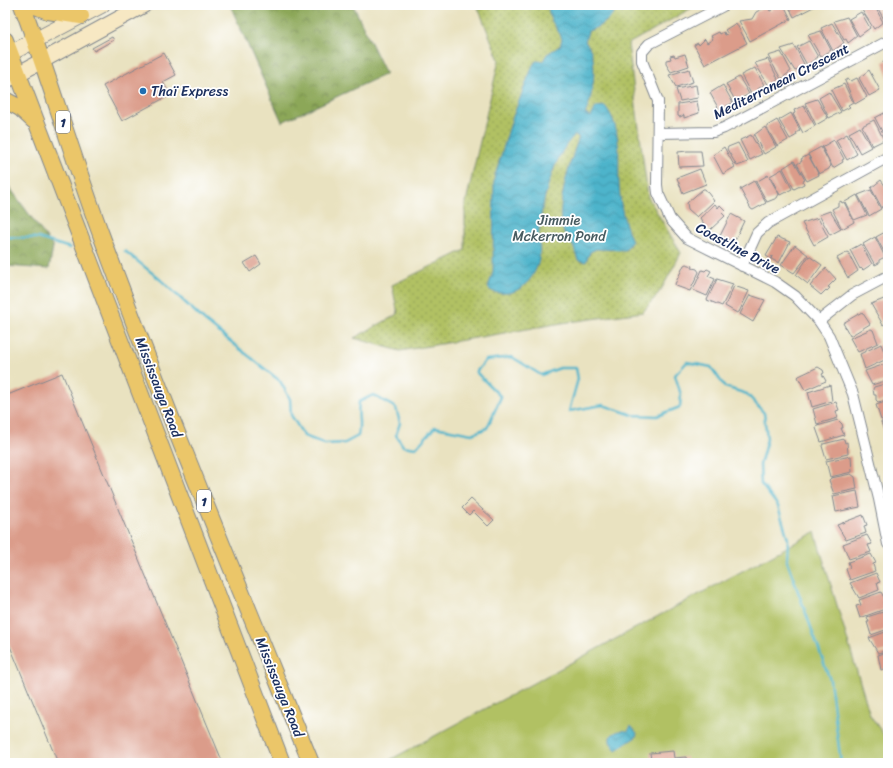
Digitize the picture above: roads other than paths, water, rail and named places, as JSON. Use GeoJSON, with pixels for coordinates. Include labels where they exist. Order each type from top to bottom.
{"type":"FeatureCollection","features":[{"type":"Feature","properties":{"kind":"main road","name":"Mississauga Road"},"geometry":{"type":"LineString","coordinates":[[22,5],[36,40],[102,238],[137,331],[212,522],[311,763]]}},
{"type":"Feature","properties":{"kind":"main road"},"geometry":{"type":"LineString","coordinates":[[33,5],[48,11],[81,16]]}},
{"type":"Feature","properties":{"kind":"main road"},"geometry":{"type":"LineString","coordinates":[[7,50],[36,40],[102,5]]}},
{"type":"Feature","properties":{"kind":"main road"},"geometry":{"type":"LineString","coordinates":[[12,77],[144,5]]}},
{"type":"Feature","properties":{"kind":"main road","name":"Mississauga Road"},"geometry":{"type":"LineString","coordinates":[[7,50],[12,77],[36,122],[282,763]]}},
{"type":"Feature","properties":{"kind":"main road"},"geometry":{"type":"LineString","coordinates":[[5,100],[20,108],[36,122]]}},
{"type":"Feature","properties":{"kind":"street","name":"Coastline Drive"},"geometry":{"type":"LineString","coordinates":[[725,5],[649,44],[642,52],[642,61],[658,101],[656,185],[658,193],[670,219],[688,238],[775,282],[795,296],[819,321],[829,336],[853,394],[879,499],[888,544]]}},
{"type":"Feature","properties":{"kind":"street","name":"Mediterranean Crescent"},"geometry":{"type":"LineString","coordinates":[[658,133],[713,132],[724,128],[888,41]]}},
{"type":"Feature","properties":{"kind":"street"},"geometry":{"type":"LineString","coordinates":[[742,266],[757,233],[768,223],[888,157]]}},
{"type":"Feature","properties":{"kind":"street"},"geometry":{"type":"LineString","coordinates":[[819,321],[852,295],[888,276]]}},
{"type":"Feature","properties":{"kind":"water"},"geometry":{"type":"Polygon","coordinates":[[[550,5],[621,5],[607,21],[588,31],[585,42],[590,48],[594,66],[594,76],[588,107],[585,114],[591,117],[596,107],[605,106],[615,126],[621,202],[624,219],[632,241],[625,250],[596,249],[590,252],[586,262],[578,260],[574,247],[562,228],[561,218],[561,207],[565,182],[579,137],[575,135],[561,154],[550,180],[540,220],[540,256],[535,272],[521,288],[509,293],[500,293],[488,288],[493,272],[494,179],[512,119],[533,65],[536,61],[543,61],[547,54],[560,46],[562,39],[550,18],[550,5]]]}},
{"type":"Feature","properties":{"kind":"water"},"geometry":{"type":"Polygon","coordinates":[[[631,726],[637,733],[636,737],[616,750],[610,742],[610,737],[618,731],[628,731],[631,726]]]}},
{"type":"Feature","properties":{"kind":"waterway"},"geometry":{"type":"LineString","coordinates":[[5,237],[38,238],[70,248]]}},
{"type":"Feature","properties":{"kind":"waterway"},"geometry":{"type":"LineString","coordinates":[[125,251],[162,281],[205,321],[280,381],[290,399],[291,415],[304,436],[325,444],[345,443],[358,436],[359,402],[373,395],[396,408],[400,423],[396,435],[403,446],[416,448],[435,427],[472,434],[487,428],[501,397],[476,372],[486,360],[512,357],[541,375],[560,368],[576,368],[578,379],[569,411],[603,405],[633,415],[657,416],[680,407],[681,395],[675,375],[687,362],[711,367],[725,387],[747,394],[764,413],[767,439],[760,465],[761,484],[778,506],[788,539],[787,561],[830,680],[841,763]]}},
{"type":"Feature","properties":{"kind":"place","name":"Thaï Express"},"geometry":{"type":"Point","coordinates":[143,91]}},
{"type":"Feature","properties":{"kind":"park label","name":"Jimmie Mckerron Pond"},"geometry":{"type":"Point","coordinates":[559,228]}}]}
